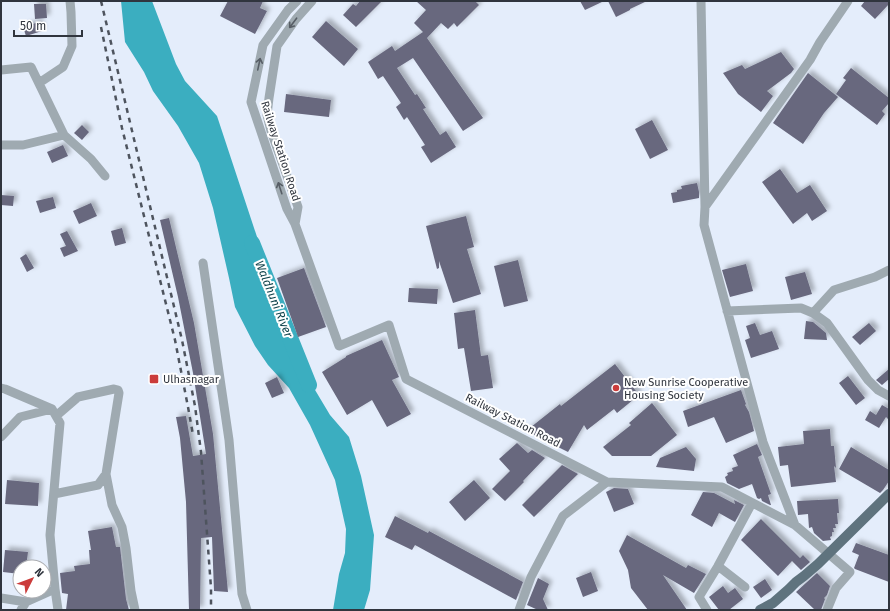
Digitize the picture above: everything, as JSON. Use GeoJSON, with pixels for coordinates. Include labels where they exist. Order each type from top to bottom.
{"type":"FeatureCollection","features":[{"type":"Feature","properties":{"kind":"main road"},"geometry":{"type":"LineString","coordinates":[[760,610],[773,603],[829,554],[889,494]]}},
{"type":"Feature","properties":{"kind":"street"},"geometry":{"type":"LineString","coordinates":[[39,83],[63,67],[72,46],[70,1]]}},
{"type":"Feature","properties":{"kind":"street","name":"Railway Station Road"},"geometry":{"type":"LineString","coordinates":[[297,1],[288,10],[263,45],[251,102],[287,209],[295,224],[339,346],[389,325],[406,378],[607,482],[722,487],[795,525],[850,572],[836,588],[827,610]]}},
{"type":"Feature","properties":{"kind":"street","name":"Railway Station Road"},"geometry":{"type":"LineString","coordinates":[[295,224],[298,207],[271,131],[267,115],[268,98],[276,46],[296,19],[312,1]]}},
{"type":"Feature","properties":{"kind":"street"},"geometry":{"type":"LineString","coordinates":[[701,1],[705,207],[704,225],[764,442],[795,525]]}},
{"type":"Feature","properties":{"kind":"street"},"geometry":{"type":"LineString","coordinates":[[705,207],[810,60],[820,42],[848,1]]}},
{"type":"Feature","properties":{"kind":"street"},"geometry":{"type":"LineString","coordinates":[[1,70],[31,67],[64,135],[92,159],[105,176]]}},
{"type":"Feature","properties":{"kind":"street"},"geometry":{"type":"LineString","coordinates":[[1,145],[23,145],[64,135]]}},
{"type":"Feature","properties":{"kind":"street"},"geometry":{"type":"LineString","coordinates":[[203,264],[229,440],[242,594],[247,610]]}},
{"type":"Feature","properties":{"kind":"street"},"geometry":{"type":"LineString","coordinates":[[813,313],[834,290],[875,277],[889,270]]}},
{"type":"Feature","properties":{"kind":"street"},"geometry":{"type":"LineString","coordinates":[[727,311],[801,308],[813,313],[827,323],[868,380],[878,390],[889,396]]}},
{"type":"Feature","properties":{"kind":"street"},"geometry":{"type":"LineString","coordinates":[[1,388],[54,413],[60,423],[50,535],[58,610]]}},
{"type":"Feature","properties":{"kind":"street"},"geometry":{"type":"LineString","coordinates":[[1,437],[20,417],[54,413],[78,397],[114,389],[118,390],[119,393],[106,474],[112,505],[122,527],[135,610]]}},
{"type":"Feature","properties":{"kind":"street"},"geometry":{"type":"LineString","coordinates":[[54,494],[98,484],[106,474]]}},
{"type":"Feature","properties":{"kind":"street"},"geometry":{"type":"LineString","coordinates":[[519,610],[532,578],[563,516],[607,482]]}},
{"type":"Feature","properties":{"kind":"street"},"geometry":{"type":"LineString","coordinates":[[707,610],[699,597],[718,566],[752,503]]}},
{"type":"Feature","properties":{"kind":"street"},"geometry":{"type":"LineString","coordinates":[[718,566],[746,587]]}},
{"type":"Feature","properties":{"kind":"street"},"geometry":{"type":"LineString","coordinates":[[1,598],[26,602],[55,589]]}},
{"type":"Feature","properties":{"kind":"street"},"geometry":{"type":"LineString","coordinates":[[21,610],[26,602]]}},
{"type":"Feature","properties":{"kind":"water"},"geometry":{"type":"Polygon","coordinates":[[[121,1],[152,1],[176,64],[185,81],[217,116],[260,246],[260,264],[263,281],[271,301],[278,328],[330,415],[349,437],[361,476],[374,535],[370,590],[364,610],[333,610],[339,574],[345,553],[346,529],[335,480],[310,425],[289,388],[268,365],[255,346],[235,307],[213,208],[199,163],[178,126],[153,91],[144,72],[125,42],[121,1]]]}},
{"type":"Feature","properties":{"kind":"building"},"geometry":{"type":"Polygon","coordinates":[[[228,1],[263,1],[260,8],[267,11],[255,34],[220,16],[228,1]]]}},
{"type":"Feature","properties":{"kind":"building"},"geometry":{"type":"Polygon","coordinates":[[[360,1],[382,1],[356,27],[343,15],[353,4],[356,6],[360,1]]]}},
{"type":"Feature","properties":{"kind":"building"},"geometry":{"type":"Polygon","coordinates":[[[416,1],[475,1],[479,5],[457,27],[454,23],[448,29],[441,23],[427,38],[483,118],[463,131],[413,58],[397,68],[415,95],[417,94],[426,108],[423,109],[440,135],[446,131],[456,147],[431,163],[421,147],[425,145],[407,117],[404,120],[396,107],[401,103],[383,76],[378,79],[368,62],[392,46],[395,51],[423,32],[414,23],[426,10],[416,1]]]}},
{"type":"Feature","properties":{"kind":"building"},"geometry":{"type":"Polygon","coordinates":[[[580,1],[604,1],[585,10],[580,1]]]}},
{"type":"Feature","properties":{"kind":"building"},"geometry":{"type":"Polygon","coordinates":[[[608,1],[647,1],[616,17],[608,1]]]}},
{"type":"Feature","properties":{"kind":"building"},"geometry":{"type":"Polygon","coordinates":[[[865,1],[889,1],[889,4],[875,19],[861,6],[865,1]]]}},
{"type":"Feature","properties":{"kind":"building"},"geometry":{"type":"Polygon","coordinates":[[[34,4],[46,4],[47,18],[35,19],[34,4]]]}},
{"type":"Feature","properties":{"kind":"building"},"geometry":{"type":"Polygon","coordinates":[[[326,21],[358,49],[344,66],[312,37],[326,21]]]}},
{"type":"Feature","properties":{"kind":"building"},"geometry":{"type":"Polygon","coordinates":[[[39,22],[42,31],[26,36],[23,27],[39,22]]]}},
{"type":"Feature","properties":{"kind":"building"},"geometry":{"type":"Polygon","coordinates":[[[781,52],[794,69],[791,73],[767,91],[773,96],[761,112],[738,94],[723,73],[742,65],[745,69],[781,52]]]}},
{"type":"Feature","properties":{"kind":"building"},"geometry":{"type":"Polygon","coordinates":[[[851,68],[889,98],[889,103],[882,111],[885,114],[877,125],[836,94],[846,80],[843,78],[851,68]]]}},
{"type":"Feature","properties":{"kind":"building"},"geometry":{"type":"Polygon","coordinates":[[[808,73],[838,97],[824,113],[803,144],[773,123],[808,73]]]}},
{"type":"Feature","properties":{"kind":"building"},"geometry":{"type":"Polygon","coordinates":[[[286,94],[331,100],[329,117],[284,112],[286,94]]]}},
{"type":"Feature","properties":{"kind":"building"},"geometry":{"type":"Polygon","coordinates":[[[652,120],[668,150],[650,159],[635,129],[652,120]]]}},
{"type":"Feature","properties":{"kind":"building"},"geometry":{"type":"Polygon","coordinates":[[[82,125],[89,132],[82,140],[74,133],[82,125]]]}},
{"type":"Feature","properties":{"kind":"building"},"geometry":{"type":"Polygon","coordinates":[[[63,145],[68,156],[52,163],[47,152],[63,145]]]}},
{"type":"Feature","properties":{"kind":"building"},"geometry":{"type":"Polygon","coordinates":[[[780,169],[797,193],[810,185],[827,211],[812,221],[807,213],[793,224],[762,182],[780,169]]]}},
{"type":"Feature","properties":{"kind":"building"},"geometry":{"type":"Polygon","coordinates":[[[697,183],[699,198],[673,203],[671,193],[682,189],[681,186],[697,183]]]}},
{"type":"Feature","properties":{"kind":"building"},"geometry":{"type":"Polygon","coordinates":[[[1,195],[14,196],[13,206],[1,205],[1,195]]]}},
{"type":"Feature","properties":{"kind":"building"},"geometry":{"type":"Polygon","coordinates":[[[53,197],[56,208],[40,213],[36,201],[53,197]]]}},
{"type":"Feature","properties":{"kind":"building"},"geometry":{"type":"Polygon","coordinates":[[[91,203],[97,216],[79,224],[73,211],[91,203]]]}},
{"type":"Feature","properties":{"kind":"building"},"geometry":{"type":"Polygon","coordinates":[[[466,216],[474,247],[467,249],[481,294],[453,303],[439,261],[439,268],[437,269],[426,226],[466,216]]]}},
{"type":"Feature","properties":{"kind":"building"},"geometry":{"type":"Polygon","coordinates":[[[169,218],[194,323],[213,434],[228,592],[214,591],[212,537],[201,538],[200,610],[189,610],[186,502],[180,438],[176,417],[186,416],[193,456],[206,454],[193,373],[178,297],[160,220],[169,218]]]}},
{"type":"Feature","properties":{"kind":"building"},"geometry":{"type":"Polygon","coordinates":[[[122,228],[126,243],[115,246],[111,231],[122,228]]]}},
{"type":"Feature","properties":{"kind":"building"},"geometry":{"type":"Polygon","coordinates":[[[67,231],[78,251],[64,257],[60,248],[66,246],[60,234],[67,231]]]}},
{"type":"Feature","properties":{"kind":"building"},"geometry":{"type":"Polygon","coordinates":[[[26,254],[34,268],[27,272],[20,258],[26,254]]]}},
{"type":"Feature","properties":{"kind":"building"},"geometry":{"type":"Polygon","coordinates":[[[518,260],[528,301],[504,307],[494,266],[518,260]]]}},
{"type":"Feature","properties":{"kind":"building"},"geometry":{"type":"Polygon","coordinates":[[[746,264],[753,291],[730,297],[722,270],[746,264]]]}},
{"type":"Feature","properties":{"kind":"building"},"geometry":{"type":"Polygon","coordinates":[[[304,268],[326,327],[298,337],[277,278],[304,268]]]}},
{"type":"Feature","properties":{"kind":"building"},"geometry":{"type":"Polygon","coordinates":[[[805,272],[812,294],[791,300],[785,277],[805,272]]]}},
{"type":"Feature","properties":{"kind":"building"},"geometry":{"type":"Polygon","coordinates":[[[409,288],[438,289],[437,304],[408,302],[409,288]]]}},
{"type":"Feature","properties":{"kind":"building"},"geometry":{"type":"Polygon","coordinates":[[[475,310],[481,356],[488,355],[493,388],[471,391],[464,348],[458,349],[454,313],[475,310]]]}},
{"type":"Feature","properties":{"kind":"building"},"geometry":{"type":"Polygon","coordinates":[[[806,321],[813,322],[826,333],[827,340],[804,339],[806,321]]]}},
{"type":"Feature","properties":{"kind":"building"},"geometry":{"type":"Polygon","coordinates":[[[755,323],[760,335],[772,331],[779,349],[751,358],[745,340],[750,338],[746,326],[755,323]]]}},
{"type":"Feature","properties":{"kind":"building"},"geometry":{"type":"Polygon","coordinates":[[[869,323],[876,331],[860,345],[852,337],[869,323]]]}},
{"type":"Feature","properties":{"kind":"building"},"geometry":{"type":"Polygon","coordinates":[[[382,340],[399,377],[392,380],[411,414],[387,427],[372,400],[347,415],[322,372],[346,356],[382,340]]]}},
{"type":"Feature","properties":{"kind":"building"},"geometry":{"type":"Polygon","coordinates":[[[615,364],[639,395],[617,413],[614,409],[587,430],[584,425],[568,452],[526,431],[560,404],[561,406],[615,364]]]}},
{"type":"Feature","properties":{"kind":"building"},"geometry":{"type":"Polygon","coordinates":[[[889,369],[889,379],[882,385],[876,380],[889,369]]]}},
{"type":"Feature","properties":{"kind":"building"},"geometry":{"type":"Polygon","coordinates":[[[848,376],[865,398],[856,405],[839,383],[848,376]]]}},
{"type":"Feature","properties":{"kind":"building"},"geometry":{"type":"Polygon","coordinates":[[[277,377],[284,393],[272,398],[265,383],[277,377]]]}},
{"type":"Feature","properties":{"kind":"building"},"geometry":{"type":"Polygon","coordinates":[[[741,390],[754,431],[726,443],[714,417],[688,427],[683,411],[741,390]]]}},
{"type":"Feature","properties":{"kind":"building"},"geometry":{"type":"Polygon","coordinates":[[[652,403],[677,435],[651,456],[612,456],[603,447],[631,425],[629,423],[652,403]]]}},
{"type":"Feature","properties":{"kind":"building"},"geometry":{"type":"Polygon","coordinates":[[[882,405],[889,409],[889,420],[886,417],[879,428],[865,420],[870,411],[876,415],[882,405]]]}},
{"type":"Feature","properties":{"kind":"building"},"geometry":{"type":"Polygon","coordinates":[[[830,429],[831,446],[834,446],[836,482],[791,487],[788,465],[780,466],[778,447],[804,444],[803,431],[830,429]]]}},
{"type":"Feature","properties":{"kind":"building"},"geometry":{"type":"Polygon","coordinates":[[[517,443],[528,453],[532,450],[545,458],[505,501],[492,489],[510,471],[499,459],[517,443]]]}},
{"type":"Feature","properties":{"kind":"building"},"geometry":{"type":"Polygon","coordinates":[[[757,444],[762,455],[758,457],[771,494],[768,495],[771,505],[762,501],[761,498],[757,498],[752,484],[739,489],[727,483],[725,477],[728,475],[727,473],[733,471],[732,468],[738,466],[733,455],[757,444]]]}},
{"type":"Feature","properties":{"kind":"building"},"geometry":{"type":"Polygon","coordinates":[[[686,447],[696,459],[694,471],[656,467],[660,458],[686,447]]]}},
{"type":"Feature","properties":{"kind":"building"},"geometry":{"type":"Polygon","coordinates":[[[851,447],[889,470],[889,481],[880,493],[839,469],[851,447]]]}},
{"type":"Feature","properties":{"kind":"building"},"geometry":{"type":"Polygon","coordinates":[[[562,465],[578,474],[534,517],[522,505],[562,465]]]}},
{"type":"Feature","properties":{"kind":"building"},"geometry":{"type":"Polygon","coordinates":[[[7,480],[39,483],[38,506],[5,504],[7,480]]]}},
{"type":"Feature","properties":{"kind":"building"},"geometry":{"type":"Polygon","coordinates":[[[474,480],[490,498],[465,521],[449,502],[474,480]]]}},
{"type":"Feature","properties":{"kind":"building"},"geometry":{"type":"Polygon","coordinates":[[[614,488],[628,489],[634,504],[614,512],[606,492],[614,488]]]}},
{"type":"Feature","properties":{"kind":"building"},"geometry":{"type":"Polygon","coordinates":[[[703,492],[714,493],[735,504],[734,500],[744,505],[735,522],[719,513],[712,527],[691,515],[703,492]]]}},
{"type":"Feature","properties":{"kind":"building"},"geometry":{"type":"Polygon","coordinates":[[[838,499],[838,524],[835,524],[836,528],[833,528],[834,532],[832,532],[832,536],[830,537],[831,540],[823,541],[814,533],[812,527],[809,528],[808,514],[798,515],[797,501],[838,499]]]}},
{"type":"Feature","properties":{"kind":"building"},"geometry":{"type":"Polygon","coordinates":[[[395,516],[428,533],[429,531],[523,582],[516,600],[415,545],[412,550],[385,537],[395,516]]]}},
{"type":"Feature","properties":{"kind":"building"},"geometry":{"type":"Polygon","coordinates":[[[761,519],[800,558],[803,555],[810,562],[801,570],[792,561],[778,576],[741,540],[761,519]]]}},
{"type":"Feature","properties":{"kind":"building"},"geometry":{"type":"Polygon","coordinates":[[[112,527],[116,547],[120,547],[126,599],[129,610],[66,610],[68,594],[62,593],[60,573],[75,571],[74,566],[90,564],[89,550],[91,550],[88,531],[112,527]]]}},
{"type":"Feature","properties":{"kind":"building"},"geometry":{"type":"Polygon","coordinates":[[[627,535],[686,568],[688,565],[706,574],[694,593],[663,575],[687,610],[648,610],[631,588],[628,570],[619,551],[627,535]]]}},
{"type":"Feature","properties":{"kind":"building"},"geometry":{"type":"Polygon","coordinates":[[[856,543],[889,555],[889,582],[854,568],[859,555],[852,552],[856,543]]]}},
{"type":"Feature","properties":{"kind":"building"},"geometry":{"type":"Polygon","coordinates":[[[5,550],[28,552],[27,559],[12,559],[12,573],[3,572],[5,550]]]}},
{"type":"Feature","properties":{"kind":"building"},"geometry":{"type":"Polygon","coordinates":[[[591,572],[598,591],[583,597],[576,578],[591,572]]]}},
{"type":"Feature","properties":{"kind":"building"},"geometry":{"type":"Polygon","coordinates":[[[817,573],[830,586],[827,595],[824,598],[825,599],[821,610],[815,610],[796,592],[817,573]]]}},
{"type":"Feature","properties":{"kind":"building"},"geometry":{"type":"Polygon","coordinates":[[[538,578],[549,584],[543,599],[548,610],[538,610],[527,605],[538,578]]]}},
{"type":"Feature","properties":{"kind":"building"},"geometry":{"type":"Polygon","coordinates":[[[765,579],[772,590],[761,598],[753,587],[765,579]]]}},
{"type":"Feature","properties":{"kind":"building"},"geometry":{"type":"Polygon","coordinates":[[[723,586],[728,593],[735,588],[743,599],[729,610],[719,610],[709,597],[723,586]]]}},
{"type":"Feature","properties":{"kind":"waterway","name":"Waldhuni River"},"geometry":{"type":"LineString","coordinates":[[252,243],[309,385]]}},
{"type":"Feature","properties":{"kind":"railway"},"geometry":{"type":"LineString","coordinates":[[101,1],[182,340],[195,406],[201,452],[211,588],[211,610]]}},
{"type":"Feature","properties":{"kind":"railway"},"geometry":{"type":"LineString","coordinates":[[101,27],[122,128],[175,340],[193,435]]}},
{"type":"Feature","properties":{"kind":"place","name":"Ulhasnagar"},"geometry":{"type":"Point","coordinates":[154,379]}},
{"type":"Feature","properties":{"kind":"place","name":"New Sunrise Cooperative Housing Society"},"geometry":{"type":"Point","coordinates":[616,388]}}]}
